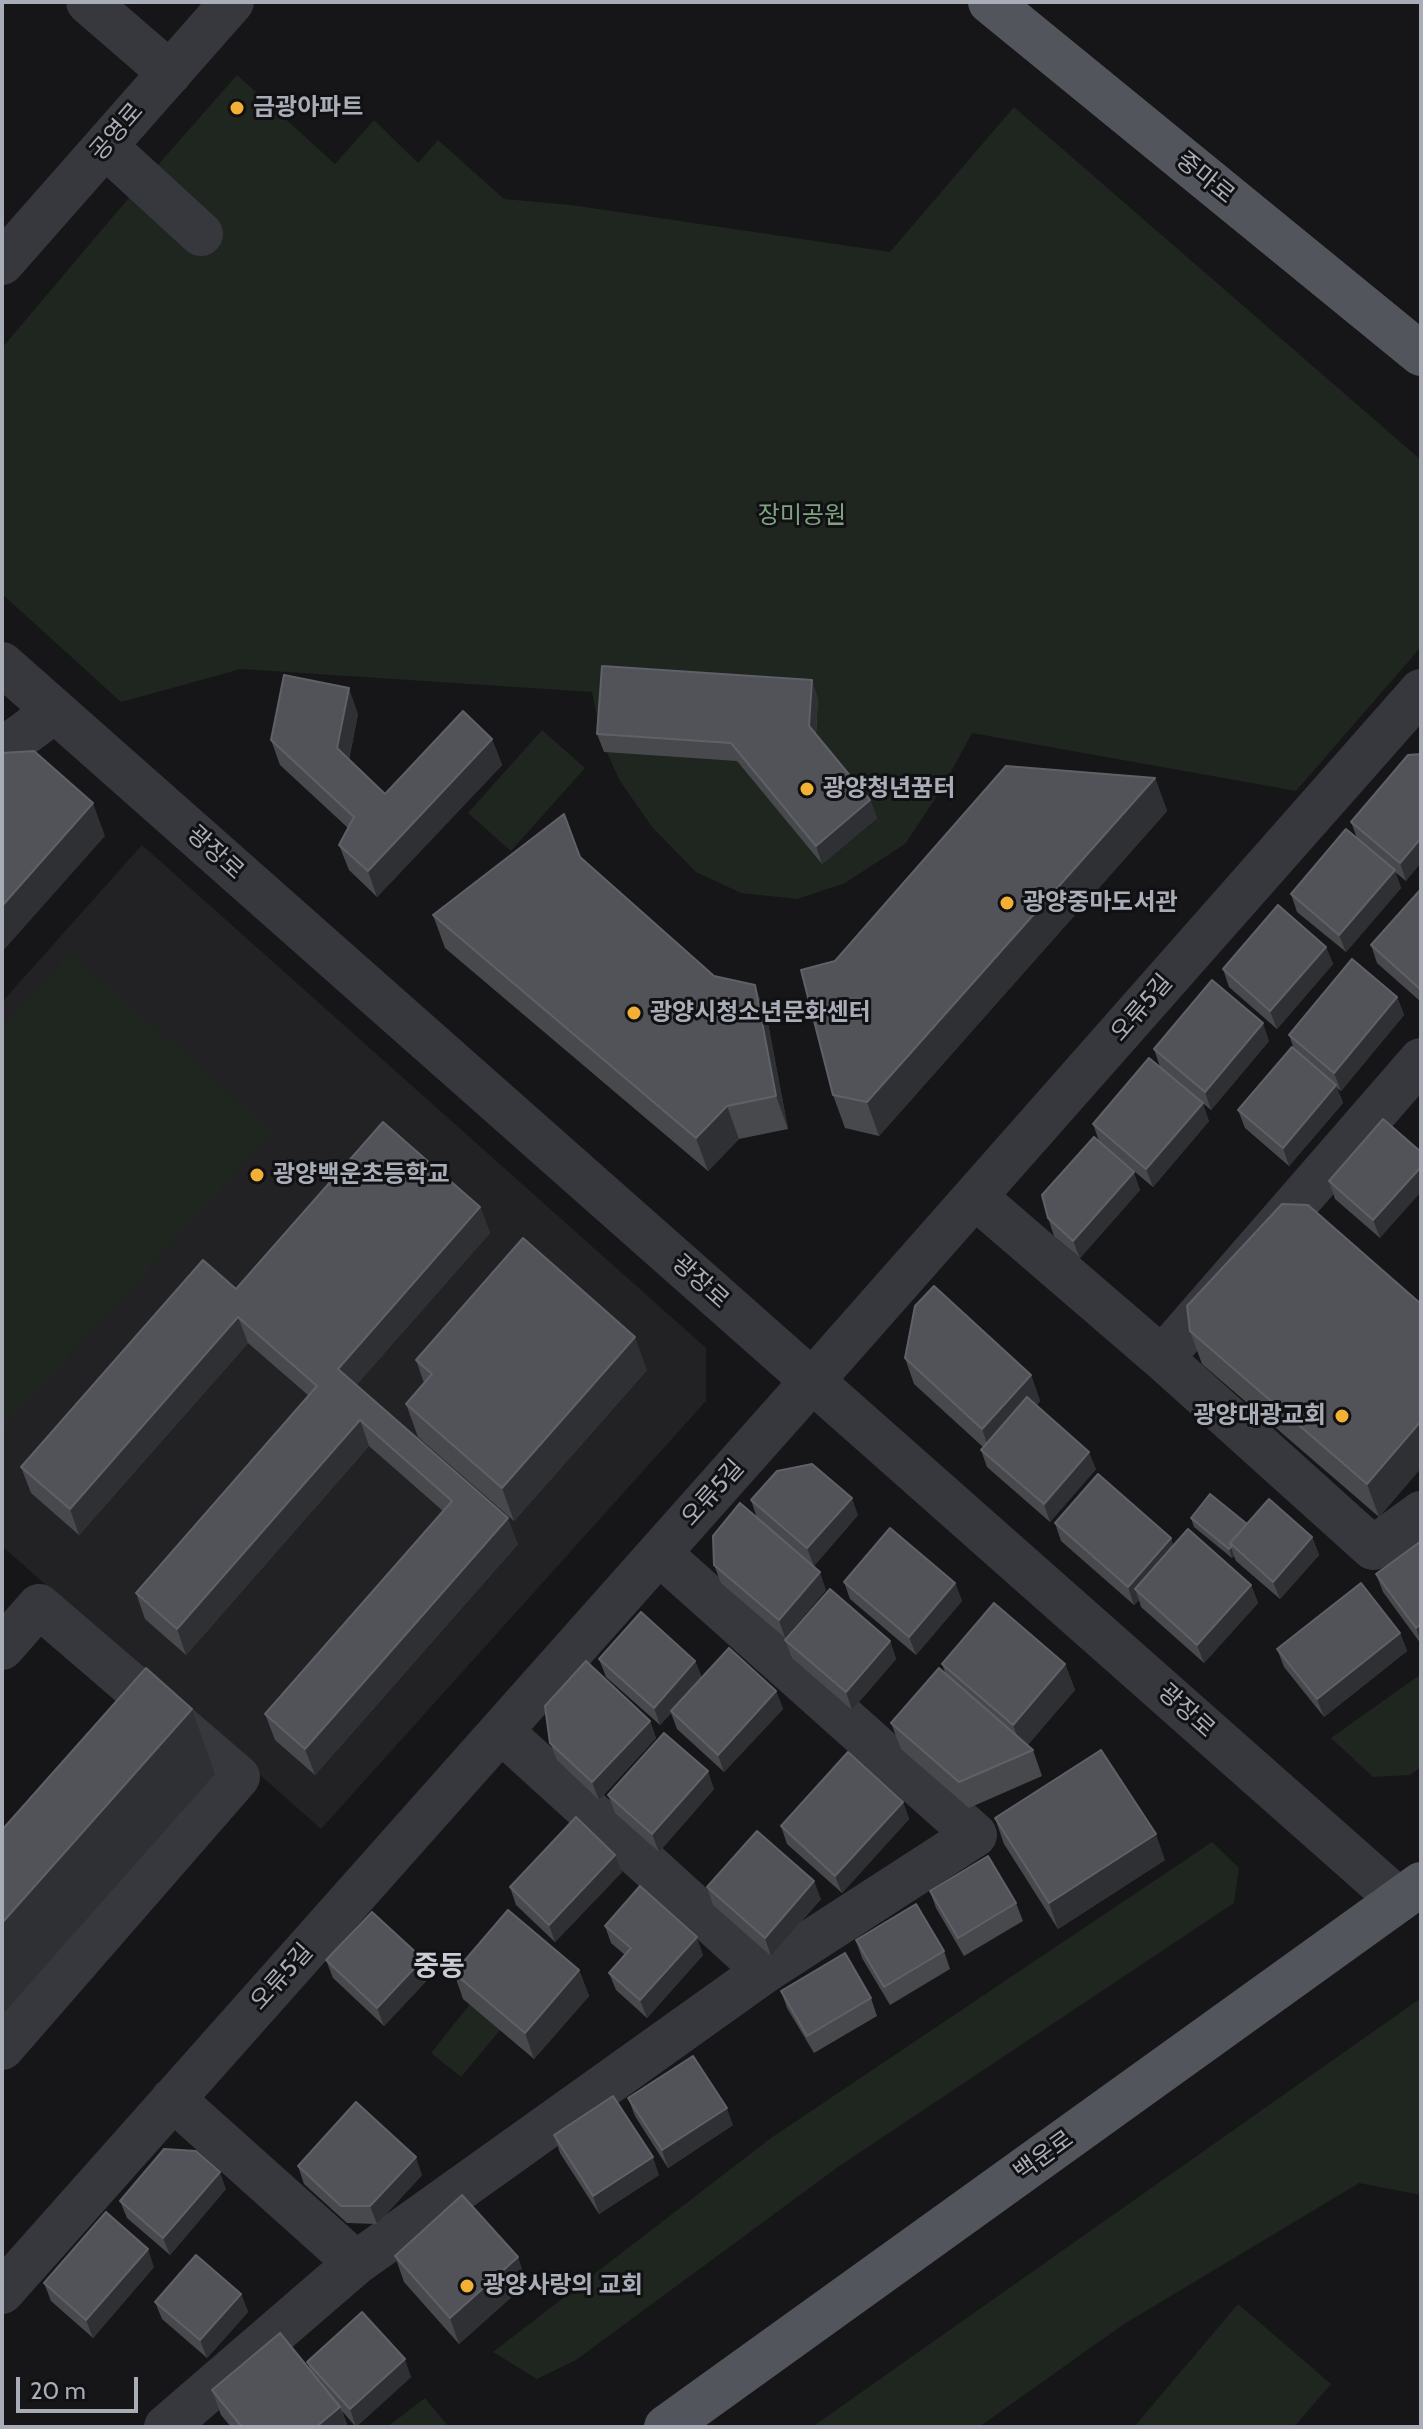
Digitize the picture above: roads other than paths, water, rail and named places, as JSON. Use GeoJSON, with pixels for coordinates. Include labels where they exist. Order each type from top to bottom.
{"type":"FeatureCollection","features":[{"type":"Feature","properties":{"kind":"main road","name":"중마로"},"geometry":{"type":"LineString","coordinates":[[990,2],[1421,354]]}},
{"type":"Feature","properties":{"kind":"main road","name":"백운로"},"geometry":{"type":"LineString","coordinates":[[666,2427],[1410,1892]]}},
{"type":"Feature","properties":{"kind":"street"},"geometry":{"type":"LineString","coordinates":[[88,2],[170,73]]}},
{"type":"Feature","properties":{"kind":"street","name":"공영로"},"geometry":{"type":"LineString","coordinates":[[2,263],[232,2]]}},
{"type":"Feature","properties":{"kind":"street"},"geometry":{"type":"LineString","coordinates":[[105,146],[201,234]]}},
{"type":"Feature","properties":{"kind":"street","name":"광장로"},"geometry":{"type":"LineString","coordinates":[[2,664],[812,1381],[1410,1892]]}},
{"type":"Feature","properties":{"kind":"street","name":"오류5길"},"geometry":{"type":"LineString","coordinates":[[2,2292],[1418,701]]}},
{"type":"Feature","properties":{"kind":"street"},"geometry":{"type":"LineString","coordinates":[[2,750],[55,711]]}},
{"type":"Feature","properties":{"kind":"street"},"geometry":{"type":"LineString","coordinates":[[1162,1358],[1421,1060]]}},
{"type":"Feature","properties":{"kind":"street"},"geometry":{"type":"LineString","coordinates":[[975,1197],[1162,1358],[1373,1548],[1421,1513]]}},
{"type":"Feature","properties":{"kind":"street"},"geometry":{"type":"LineString","coordinates":[[1295,1203],[1329,1233]]}},
{"type":"Feature","properties":{"kind":"street"},"geometry":{"type":"LineString","coordinates":[[166,2427],[356,2263],[765,1971],[975,1835],[659,1553]]}},
{"type":"Feature","properties":{"kind":"street"},"geometry":{"type":"LineString","coordinates":[[2,1648],[39,1606],[238,1777],[2,2048]]}},
{"type":"Feature","properties":{"kind":"street"},"geometry":{"type":"LineString","coordinates":[[104,1723],[134,1688]]}},
{"type":"Feature","properties":{"kind":"street"},"geometry":{"type":"LineString","coordinates":[[501,1731],[765,1971]]}},
{"type":"Feature","properties":{"kind":"street"},"geometry":{"type":"LineString","coordinates":[[173,2099],[356,2263]]}},
{"type":"Feature","properties":{"kind":"place","name":"금광아파트"},"geometry":{"type":"Point","coordinates":[237,108]}},
{"type":"Feature","properties":{"kind":"place","name":"광양청년꿈터"},"geometry":{"type":"Point","coordinates":[807,789]}},
{"type":"Feature","properties":{"kind":"place","name":"광양중마도서관"},"geometry":{"type":"Point","coordinates":[1007,903]}},
{"type":"Feature","properties":{"kind":"place","name":"광양시청소년문화센터"},"geometry":{"type":"Point","coordinates":[634,1013]}},
{"type":"Feature","properties":{"kind":"place","name":"광양백운초등학교"},"geometry":{"type":"Point","coordinates":[257,1175]}},
{"type":"Feature","properties":{"kind":"place","name":"광양대광교회"},"geometry":{"type":"Point","coordinates":[1342,1416]}},
{"type":"Feature","properties":{"kind":"place","name":"광양사랑의 교회"},"geometry":{"type":"Point","coordinates":[467,2286]}},
{"type":"Feature","properties":{"kind":"district","name":"중동"},"geometry":{"type":"Point","coordinates":[439,1967]}},
{"type":"Feature","properties":{"kind":"park label","name":"장미공원"},"geometry":{"type":"Point","coordinates":[802,516]}}]}
